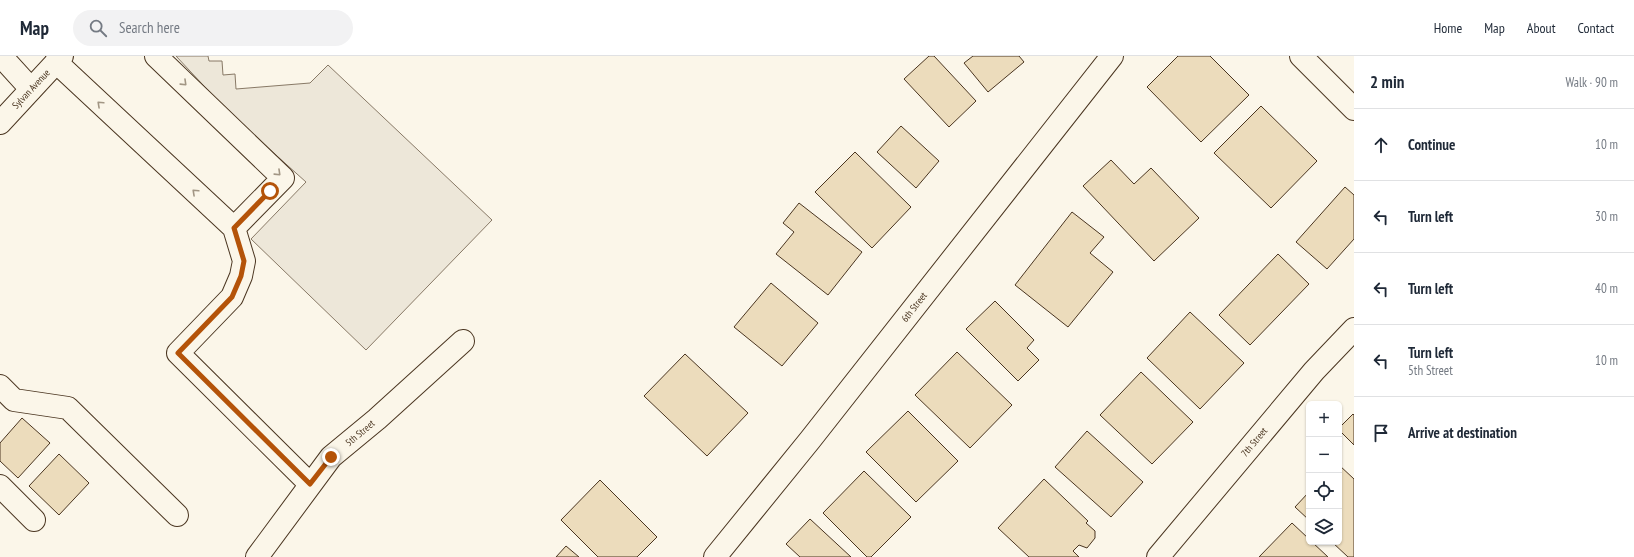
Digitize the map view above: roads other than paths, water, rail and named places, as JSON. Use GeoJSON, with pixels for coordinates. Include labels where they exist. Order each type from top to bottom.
{"type":"FeatureCollection","features":[{"type":"Feature","properties":{"kind":"street"},"geometry":{"type":"LineString","coordinates":[[1,56],[31,89]]}},
{"type":"Feature","properties":{"kind":"street"},"geometry":{"type":"LineString","coordinates":[[156,56],[283,178],[234,228]]}},
{"type":"Feature","properties":{"kind":"street","name":"6th Street"},"geometry":{"type":"LineString","coordinates":[[715,557],[810,440],[1112,56]]}},
{"type":"Feature","properties":{"kind":"street"},"geometry":{"type":"LineString","coordinates":[[1301,56],[1354,109]]}},
{"type":"Feature","properties":{"kind":"street"},"geometry":{"type":"LineString","coordinates":[[59,59],[234,228],[244,261],[241,276],[232,297],[178,353],[310,484]]}},
{"type":"Feature","properties":{"kind":"street","name":"Sylvan Avenue"},"geometry":{"type":"LineString","coordinates":[[0,123],[59,59]]}},
{"type":"Feature","properties":{"kind":"street","name":"7th Street"},"geometry":{"type":"LineString","coordinates":[[1158,557],[1314,371],[1354,329]]}},
{"type":"Feature","properties":{"kind":"street","name":"5th Street"},"geometry":{"type":"LineString","coordinates":[[257,557],[331,457],[463,341]]}},
{"type":"Feature","properties":{"kind":"street"},"geometry":{"type":"LineString","coordinates":[[2,392],[14,400],[68,408],[176,515]]}},
{"type":"Feature","properties":{"kind":"street"},"geometry":{"type":"LineString","coordinates":[[0,486],[34,520]]}}]}
